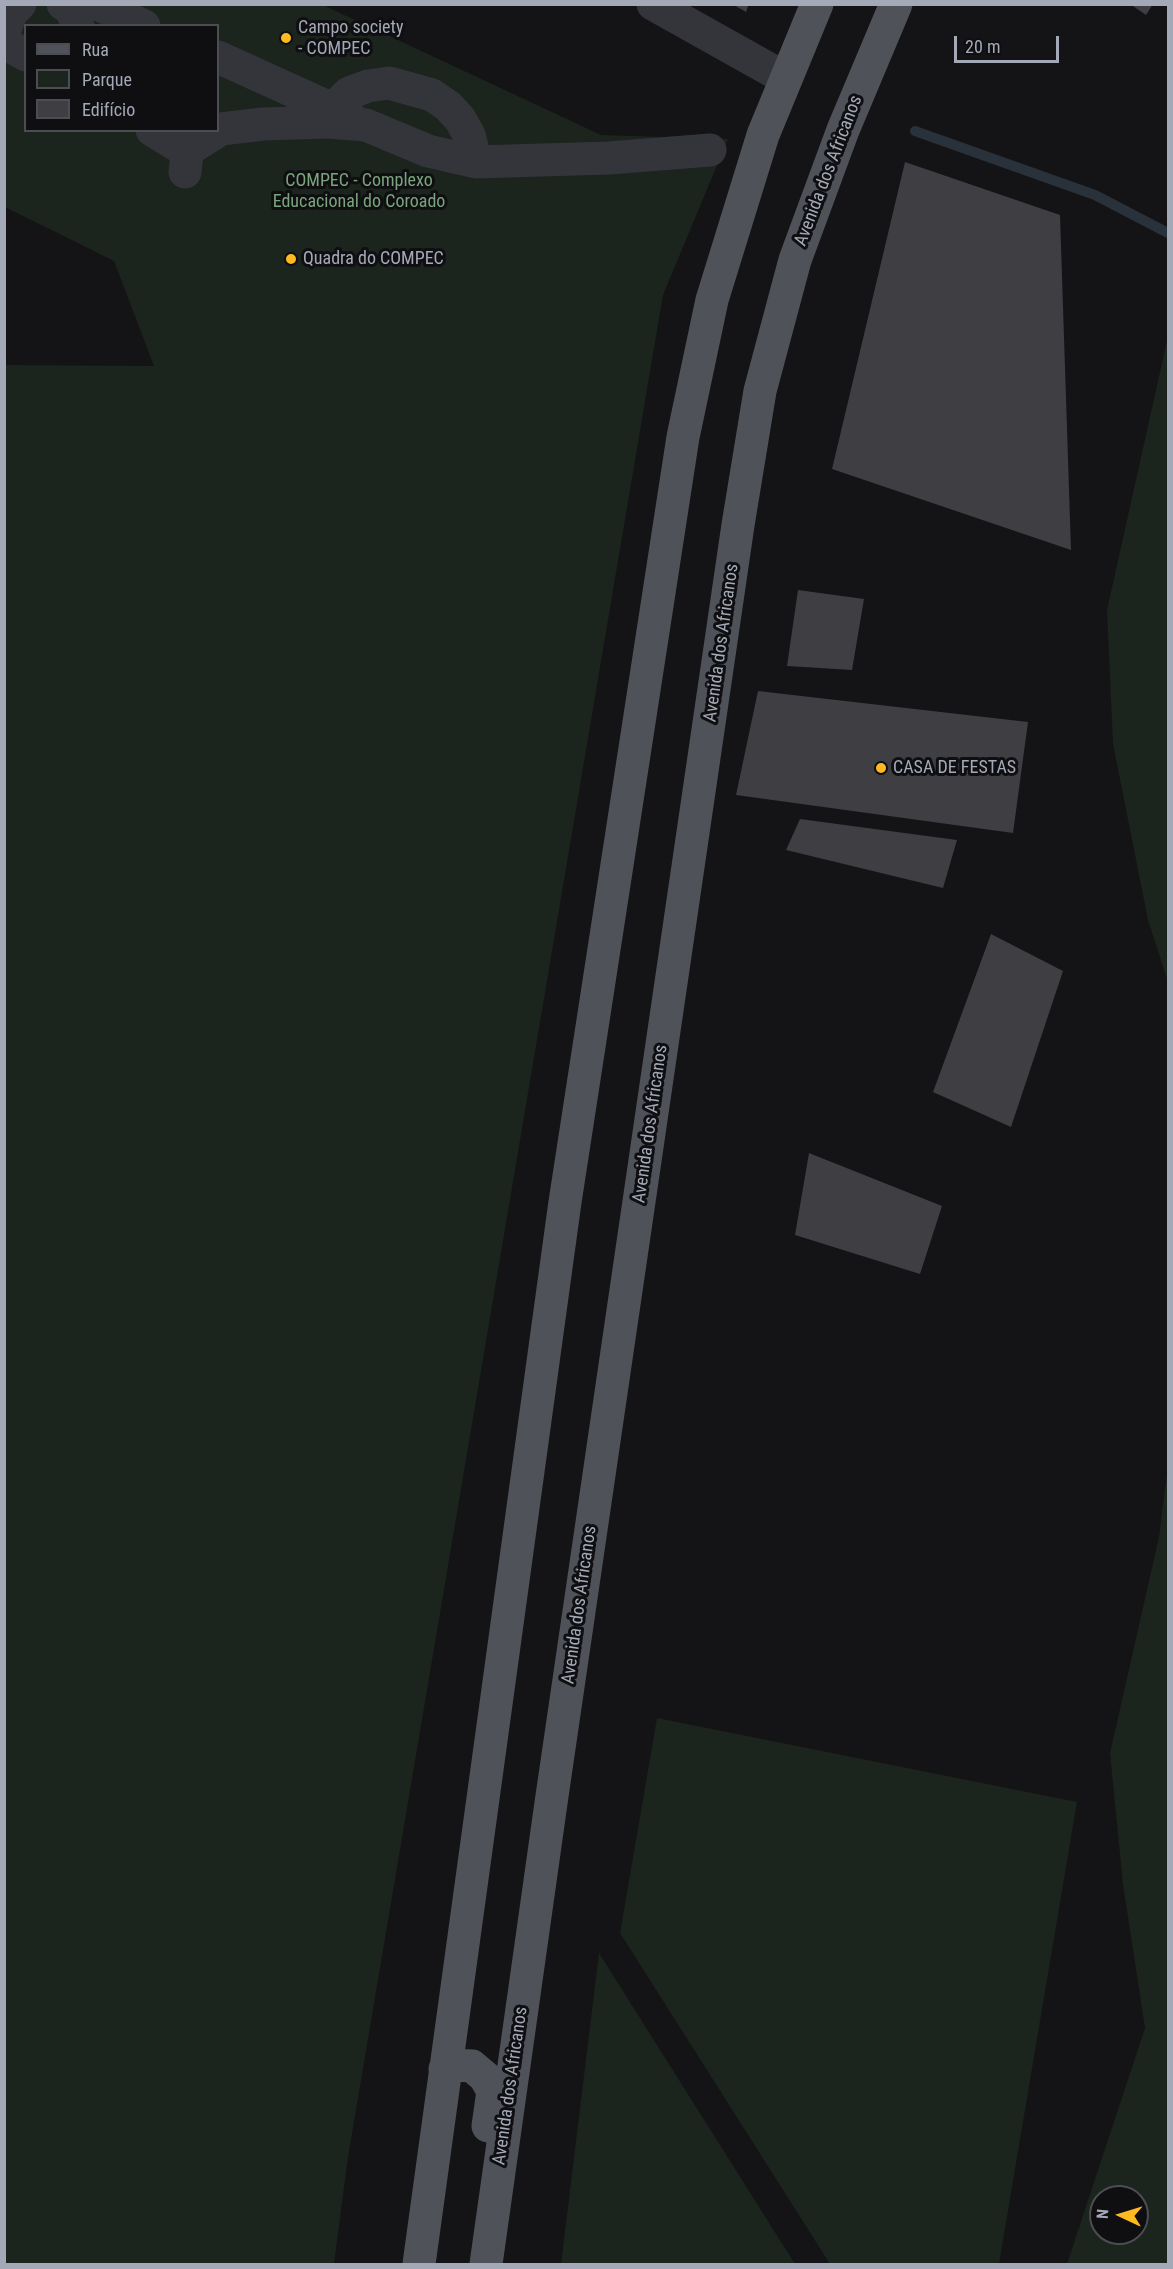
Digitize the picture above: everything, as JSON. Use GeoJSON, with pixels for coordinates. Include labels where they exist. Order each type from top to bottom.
{"type":"FeatureCollection","features":[{"type":"Feature","properties":{"kind":"main road"},"geometry":{"type":"LineString","coordinates":[[419,2265],[565,1202],[683,437],[712,300],[763,135],[817,4]]}},
{"type":"Feature","properties":{"kind":"main road","name":"Avenida dos Africanos"},"geometry":{"type":"LineString","coordinates":[[487,2260],[554,1784],[759,391],[795,260],[843,130],[896,4]]}},
{"type":"Feature","properties":{"kind":"main road"},"geometry":{"type":"LineString","coordinates":[[445,2069],[454,2065],[472,2066],[485,2077],[493,2091],[478,2199],[487,2260]]}},
{"type":"Feature","properties":{"kind":"street"},"geometry":{"type":"LineString","coordinates":[[63,4],[71,9],[77,24]]}},
{"type":"Feature","properties":{"kind":"street"},"geometry":{"type":"LineString","coordinates":[[98,4],[140,24]]}},
{"type":"Feature","properties":{"kind":"street"},"geometry":{"type":"LineString","coordinates":[[653,4],[786,78]]}},
{"type":"Feature","properties":{"kind":"street"},"geometry":{"type":"LineString","coordinates":[[4,43],[24,54]]}},
{"type":"Feature","properties":{"kind":"street"},"geometry":{"type":"LineString","coordinates":[[219,57],[428,152],[476,162],[609,158],[710,150]]}},
{"type":"Feature","properties":{"kind":"street"},"geometry":{"type":"LineString","coordinates":[[332,109],[349,93],[368,86],[389,83],[432,95],[448,106],[460,119],[470,135],[476,162]]}},
{"type":"Feature","properties":{"kind":"street"},"geometry":{"type":"LineString","coordinates":[[219,130],[263,124],[328,122],[366,125]]}},
{"type":"Feature","properties":{"kind":"street"},"geometry":{"type":"LineString","coordinates":[[155,132],[183,149],[186,163],[191,148],[216,132]]}},
{"type":"Feature","properties":{"kind":"green space","name":"COMPEC - Complexo Educacional do Coroado"},"geometry":{"type":"Polygon","coordinates":[[[5,5],[323,5],[601,135],[728,139],[663,295],[348,2157],[334,2264],[5,2264],[4,365],[154,366],[114,261],[5,207],[5,5]]]}},
{"type":"Feature","properties":{"kind":"green space"},"geometry":{"type":"Polygon","coordinates":[[[1168,336],[1168,982],[1148,920],[1113,744],[1107,610],[1168,336]]]}},
{"type":"Feature","properties":{"kind":"green space"},"geometry":{"type":"Polygon","coordinates":[[[1168,1465],[1168,2264],[1067,2264],[1089,2197],[1089,2245],[1149,2245],[1149,2185],[1093,2185],[1145,2028],[1123,1884],[1110,1753],[1159,1537],[1168,1465]]]}},
{"type":"Feature","properties":{"kind":"green space"},"geometry":{"type":"Polygon","coordinates":[[[657,1718],[1077,1802],[999,2264],[830,2264],[620,1933],[657,1718]]]}},
{"type":"Feature","properties":{"kind":"green space"},"geometry":{"type":"Polygon","coordinates":[[[599,1953],[795,2264],[561,2264],[599,1953]]]}},
{"type":"Feature","properties":{"kind":"building"},"geometry":{"type":"Polygon","coordinates":[[[732,4],[749,4],[746,12],[732,4]]]}},
{"type":"Feature","properties":{"kind":"building"},"geometry":{"type":"Polygon","coordinates":[[[1130,4],[1153,4],[1146,15],[1130,4]]]}},
{"type":"Feature","properties":{"kind":"building"},"geometry":{"type":"Polygon","coordinates":[[[905,162],[1060,215],[1071,550],[832,469],[905,162]]]}},
{"type":"Feature","properties":{"kind":"building"},"geometry":{"type":"Polygon","coordinates":[[[798,590],[864,599],[852,670],[787,666],[798,590]]]}},
{"type":"Feature","properties":{"kind":"building","name":"CASA DE FESTAS"},"geometry":{"type":"Polygon","coordinates":[[[758,691],[1028,722],[1013,833],[736,795],[758,691]]]}},
{"type":"Feature","properties":{"kind":"building"},"geometry":{"type":"Polygon","coordinates":[[[800,819],[957,840],[943,888],[786,850],[800,819]]]}},
{"type":"Feature","properties":{"kind":"building"},"geometry":{"type":"Polygon","coordinates":[[[991,934],[1063,971],[1011,1127],[933,1092],[991,934]]]}},
{"type":"Feature","properties":{"kind":"building"},"geometry":{"type":"Polygon","coordinates":[[[809,1153],[942,1206],[920,1274],[795,1235],[809,1153]]]}},
{"type":"Feature","properties":{"kind":"waterway"},"geometry":{"type":"LineString","coordinates":[[915,131],[1095,195],[1168,233]]}},
{"type":"Feature","properties":{"kind":"place","name":"Campo society - COMPEC"},"geometry":{"type":"Point","coordinates":[286,38]}},
{"type":"Feature","properties":{"kind":"place","name":"Quadra do COMPEC"},"geometry":{"type":"Point","coordinates":[291,259]}},
{"type":"Feature","properties":{"kind":"place","name":"CASA DE FESTAS"},"geometry":{"type":"Point","coordinates":[881,768]}}]}
